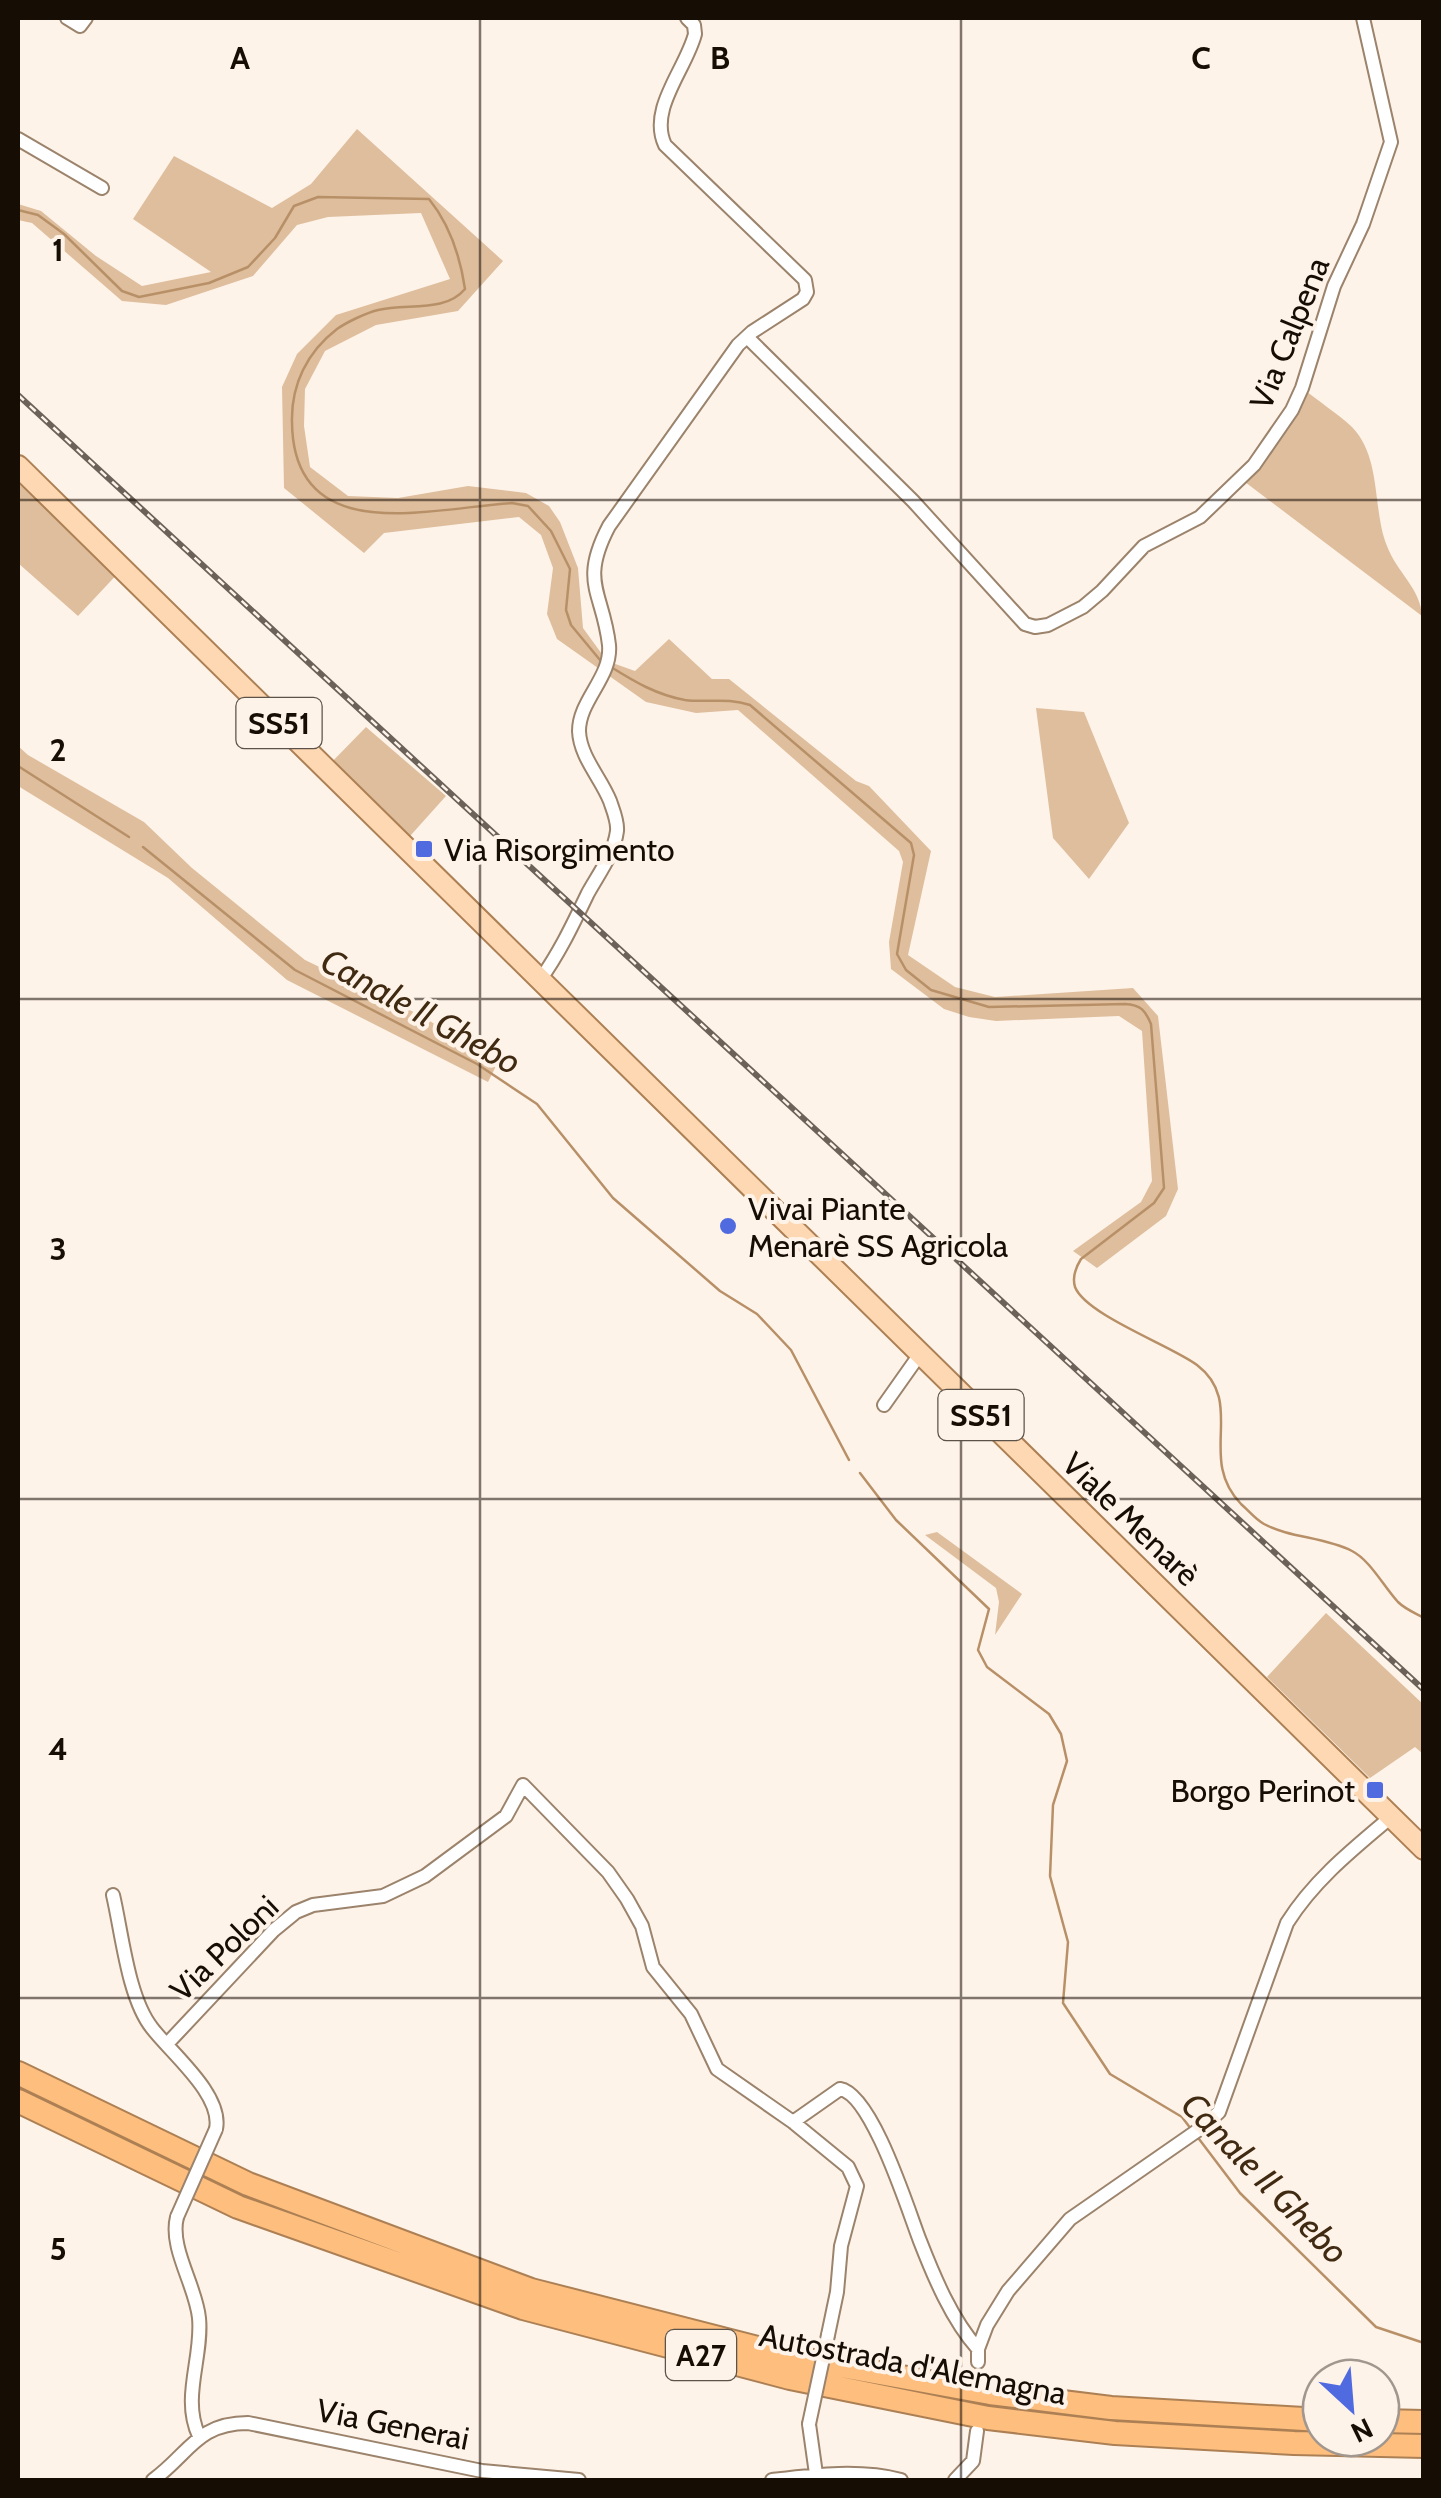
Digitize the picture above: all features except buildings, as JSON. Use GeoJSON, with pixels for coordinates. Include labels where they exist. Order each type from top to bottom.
{"type":"FeatureCollection","features":[{"type":"Feature","properties":{"kind":"highway","name":"Autostrada d'Alemagna"},"geometry":{"type":"LineString","coordinates":[[18,2073],[248,2184],[532,2290],[797,2358],[990,2392],[1111,2408],[1301,2419]]}},
{"type":"Feature","properties":{"kind":"highway","name":"Autostrada d'Alemagna"},"geometry":{"type":"LineString","coordinates":[[18,2102],[238,2207],[523,2308],[790,2378],[988,2418],[1115,2433],[1424,2446]]}},
{"type":"Feature","properties":{"kind":"main road","name":"SS51"},"geometry":{"type":"LineString","coordinates":[[18,466],[540,980]]}},
{"type":"Feature","properties":{"kind":"main road","name":"Viale Menarè"},"geometry":{"type":"LineString","coordinates":[[540,980],[1424,1849]]}},
{"type":"Feature","properties":{"kind":"street"},"geometry":{"type":"LineString","coordinates":[[68,18],[80,26],[86,18]]}},
{"type":"Feature","properties":{"kind":"street"},"geometry":{"type":"LineString","coordinates":[[540,980],[570,934],[611,853],[618,827],[605,789],[583,750],[579,730],[606,666],[609,642],[594,591],[596,554],[626,502],[738,346],[803,299],[807,286],[661,136],[660,118],[695,34],[694,25],[687,18]]}},
{"type":"Feature","properties":{"kind":"street","name":"Via Calpena"},"geometry":{"type":"LineString","coordinates":[[748,338],[913,501],[1026,624],[1034,627],[1065,617],[1102,591],[1144,546],[1200,517],[1225,495],[1254,465],[1292,410],[1334,286],[1364,224],[1391,142],[1363,18]]}},
{"type":"Feature","properties":{"kind":"street"},"geometry":{"type":"LineString","coordinates":[[18,139],[102,188]]}},
{"type":"Feature","properties":{"kind":"street"},"geometry":{"type":"LineString","coordinates":[[884,1405],[920,1354]]}},
{"type":"Feature","properties":{"kind":"street","name":"Via Poloni"},"geometry":{"type":"LineString","coordinates":[[167,2044],[274,1930],[296,1912],[314,1905],[382,1896],[426,1876],[506,1816],[523,1785],[608,1872],[628,1899],[642,1926],[653,1967],[691,2014],[717,2070],[793,2122]]}},
{"type":"Feature","properties":{"kind":"street"},"geometry":{"type":"LineString","coordinates":[[816,2474],[809,2424],[837,2292],[841,2246],[857,2186],[848,2167],[793,2122],[840,2089],[852,2094],[874,2128],[940,2286],[978,2356],[987,2325],[1008,2291],[1070,2219],[1219,2112],[1287,1923],[1329,1870],[1392,1817]]}},
{"type":"Feature","properties":{"kind":"street","name":"Via Poloni"},"geometry":{"type":"LineString","coordinates":[[113,1895],[147,2021],[215,2106],[216,2130],[177,2217],[175,2234],[199,2321],[191,2412],[200,2436]]}},
{"type":"Feature","properties":{"kind":"street","name":"Via Generai"},"geometry":{"type":"LineString","coordinates":[[200,2436],[221,2425],[248,2423],[482,2470],[579,2480]]}},
{"type":"Feature","properties":{"kind":"street"},"geometry":{"type":"LineString","coordinates":[[955,2480],[973,2461],[977,2431]]}},
{"type":"Feature","properties":{"kind":"street"},"geometry":{"type":"LineString","coordinates":[[152,2480],[200,2436]]}},
{"type":"Feature","properties":{"kind":"street"},"geometry":{"type":"LineString","coordinates":[[772,2480],[816,2474],[901,2480]]}},
{"type":"Feature","properties":{"kind":"shaded area"},"geometry":{"type":"Polygon","coordinates":[[[357,129],[503,261],[458,311],[376,325],[325,351],[305,389],[304,426],[310,467],[348,496],[398,498],[468,486],[526,493],[549,506],[560,522],[578,568],[583,628],[607,661],[635,671],[669,639],[712,679],[729,679],[856,781],[869,786],[931,851],[908,955],[955,987],[995,997],[1133,988],[1158,1016],[1178,1189],[1166,1216],[1097,1268],[1073,1251],[1141,1202],[1152,1181],[1142,1031],[1119,1016],[996,1021],[969,1017],[944,1009],[891,969],[889,942],[903,862],[899,851],[738,710],[696,713],[646,702],[557,639],[547,614],[553,568],[541,535],[519,517],[384,533],[364,553],[284,488],[282,387],[297,354],[336,315],[450,279],[421,213],[328,217],[297,225],[253,276],[166,305],[122,301],[32,223],[18,220],[18,204],[41,211],[96,256],[142,286],[211,272],[133,219],[174,156],[272,208],[311,184],[357,129]]]}},
{"type":"Feature","properties":{"kind":"shaded area"},"geometry":{"type":"Polygon","coordinates":[[[1302,388],[1362,439],[1372,469],[1382,532],[1417,597],[1422,616],[1241,479],[1302,388]]]}},
{"type":"Feature","properties":{"kind":"shaded area"},"geometry":{"type":"Polygon","coordinates":[[[18,466],[122,569],[78,616],[18,563],[18,466]]]}},
{"type":"Feature","properties":{"kind":"shaded area"},"geometry":{"type":"Polygon","coordinates":[[[1036,708],[1084,712],[1129,823],[1089,879],[1053,838],[1036,708]]]}},
{"type":"Feature","properties":{"kind":"shaded area"},"geometry":{"type":"Polygon","coordinates":[[[366,727],[446,796],[402,845],[325,769],[366,727]]]}},
{"type":"Feature","properties":{"kind":"shaded area"},"geometry":{"type":"Polygon","coordinates":[[[18,746],[144,822],[192,868],[305,960],[422,1016],[497,1064],[488,1082],[287,980],[168,878],[18,786],[18,746]]]}},
{"type":"Feature","properties":{"kind":"shaded area"},"geometry":{"type":"Polygon","coordinates":[[[937,1532],[1022,1594],[995,1635],[999,1602],[996,1588],[925,1535],[937,1532]]]}},
{"type":"Feature","properties":{"kind":"shaded area"},"geometry":{"type":"Polygon","coordinates":[[[1326,1613],[1423,1704],[1423,1754],[1415,1747],[1370,1778],[1267,1677],[1326,1613]]]}},
{"type":"Feature","properties":{"kind":"waterway"},"geometry":{"type":"LineString","coordinates":[[18,210],[38,215],[64,234],[122,291],[139,297],[209,283],[248,267],[275,238],[294,206],[318,197],[429,199],[453,241],[465,289],[457,297],[436,304],[368,313],[326,338],[309,359],[294,395],[292,422],[298,462],[315,489],[341,505],[372,512],[407,513],[512,503],[528,506],[551,531],[570,569],[566,610],[571,625],[600,660]]}},
{"type":"Feature","properties":{"kind":"waterway"},"geometry":{"type":"LineString","coordinates":[[611,667],[675,698],[750,705],[911,843],[914,855],[897,954],[906,970],[931,990],[989,1007],[1125,1004],[1144,1012],[1151,1024],[1164,1188],[1154,1203],[1081,1259],[1075,1272],[1075,1287],[1095,1308],[1185,1357],[1211,1380],[1219,1396],[1222,1468],[1228,1486],[1252,1515],[1274,1529],[1331,1543],[1359,1555],[1398,1602],[1424,1618]]}},
{"type":"Feature","properties":{"kind":"waterway","name":"Canale Il Ghebo"},"geometry":{"type":"LineString","coordinates":[[18,766],[129,837]]}},
{"type":"Feature","properties":{"kind":"waterway","name":"Canale Il Ghebo"},"geometry":{"type":"LineString","coordinates":[[143,847],[295,970],[477,1064],[537,1104],[613,1198],[720,1291],[757,1314],[791,1350],[849,1460]]}},
{"type":"Feature","properties":{"kind":"waterway","name":"Canale Il Ghebo"},"geometry":{"type":"LineString","coordinates":[[860,1473],[896,1520],[989,1609],[978,1650],[987,1667],[1049,1714],[1061,1734],[1067,1761],[1053,1805],[1050,1876],[1068,1942],[1063,2003],[1110,2074],[1182,2117],[1191,2129]]}},
{"type":"Feature","properties":{"kind":"waterway","name":"Canale Il Ghebo"},"geometry":{"type":"LineString","coordinates":[[1196,2135],[1240,2193],[1376,2327],[1424,2343]]}},
{"type":"Feature","properties":{"kind":"railway"},"geometry":{"type":"LineString","coordinates":[[18,395],[1424,1690]]}},
{"type":"Feature","properties":{"kind":"place","name":"Via Risorgimento"},"geometry":{"type":"Point","coordinates":[424,849]}},
{"type":"Feature","properties":{"kind":"place","name":"Vivai Piante Menarè SS Agricola"},"geometry":{"type":"Point","coordinates":[728,1226]}},
{"type":"Feature","properties":{"kind":"place","name":"Borgo Perinot"},"geometry":{"type":"Point","coordinates":[1375,1790]}}]}
